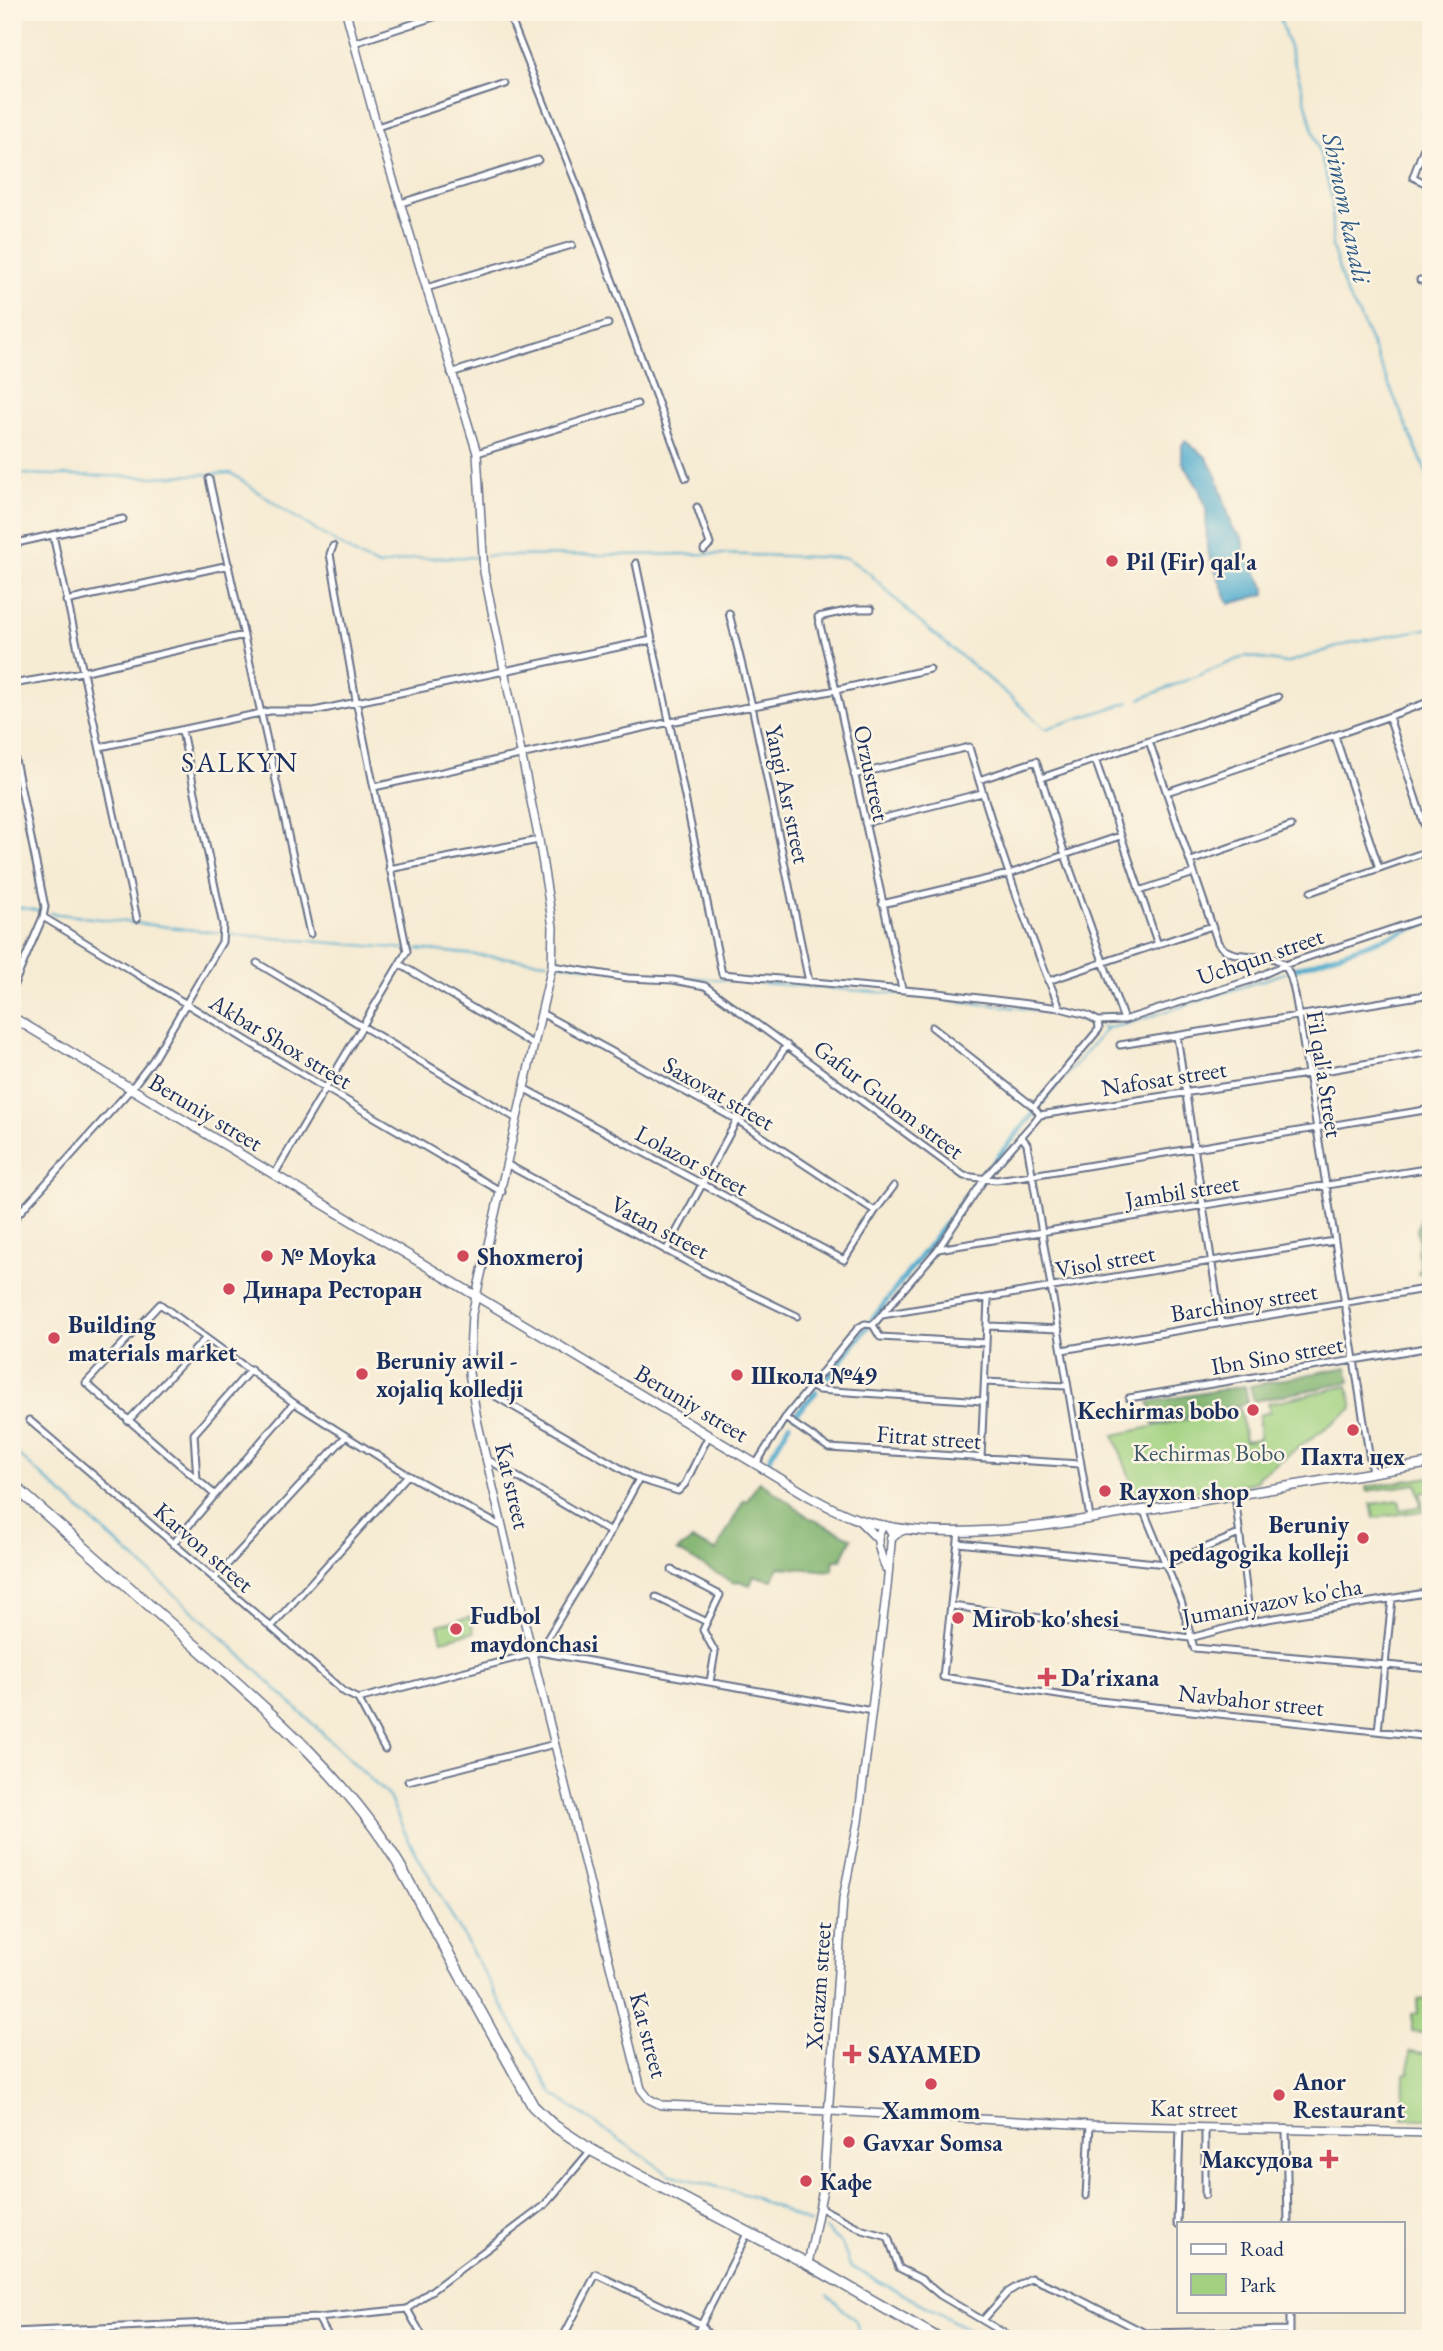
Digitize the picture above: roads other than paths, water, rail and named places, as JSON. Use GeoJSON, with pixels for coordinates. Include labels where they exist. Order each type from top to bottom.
{"type":"FeatureCollection","features":[{"type":"Feature","properties":{"kind":"highway"},"geometry":{"type":"LineString","coordinates":[[12,1484],[245,1690],[352,1800],[385,1841],[533,2106],[553,2125],[591,2150],[808,2264],[939,2339]]}},
{"type":"Feature","properties":{"kind":"main road","name":"Beruniy street"},"geometry":{"type":"LineString","coordinates":[[12,1017],[756,1464],[834,1510],[858,1519],[907,1528],[959,1531],[1002,1529],[1090,1518],[1431,1463]]}},
{"type":"Feature","properties":{"kind":"main road"},"geometry":{"type":"LineString","coordinates":[[858,1519],[877,1538]]}},
{"type":"Feature","properties":{"kind":"main road"},"geometry":{"type":"LineString","coordinates":[[891,1538],[907,1528]]}},
{"type":"Feature","properties":{"kind":"street","name":"Kat street"},"geometry":{"type":"LineString","coordinates":[[346,12],[377,127],[477,453],[483,566],[554,927],[552,966],[476,1297],[470,1347],[471,1382],[502,1527],[536,1652],[555,1744],[641,2089],[649,2099],[661,2105],[1090,2125],[1431,2133]]}},
{"type":"Feature","properties":{"kind":"street"},"geometry":{"type":"LineString","coordinates":[[354,43],[449,12]]}},
{"type":"Feature","properties":{"kind":"street"},"geometry":{"type":"LineString","coordinates":[[508,12],[578,188],[687,478]]}},
{"type":"Feature","properties":{"kind":"street"},"geometry":{"type":"LineString","coordinates":[[377,127],[506,84]]}},
{"type":"Feature","properties":{"kind":"street"},"geometry":{"type":"LineString","coordinates":[[1431,111],[1425,145],[1413,177],[1431,186]]}},
{"type":"Feature","properties":{"kind":"street"},"geometry":{"type":"LineString","coordinates":[[401,203],[538,160]]}},
{"type":"Feature","properties":{"kind":"street"},"geometry":{"type":"LineString","coordinates":[[426,288],[572,245]]}},
{"type":"Feature","properties":{"kind":"street"},"geometry":{"type":"LineString","coordinates":[[1420,280],[1431,281]]}},
{"type":"Feature","properties":{"kind":"street"},"geometry":{"type":"LineString","coordinates":[[452,373],[608,324]]}},
{"type":"Feature","properties":{"kind":"street"},"geometry":{"type":"LineString","coordinates":[[477,453],[637,404]]}},
{"type":"Feature","properties":{"kind":"street"},"geometry":{"type":"LineString","coordinates":[[209,479],[310,934]]}},
{"type":"Feature","properties":{"kind":"street"},"geometry":{"type":"LineString","coordinates":[[697,507],[710,544],[704,550]]}},
{"type":"Feature","properties":{"kind":"street"},"geometry":{"type":"LineString","coordinates":[[12,544],[123,519]]}},
{"type":"Feature","properties":{"kind":"street"},"geometry":{"type":"LineString","coordinates":[[53,535],[137,919]]}},
{"type":"Feature","properties":{"kind":"street"},"geometry":{"type":"LineString","coordinates":[[274,1175],[407,951],[356,700],[330,554],[333,546]]}},
{"type":"Feature","properties":{"kind":"street"},"geometry":{"type":"LineString","coordinates":[[636,563],[722,974],[902,989],[1060,1008],[1087,1015],[1098,1021],[1099,1029],[1034,1107]]}},
{"type":"Feature","properties":{"kind":"street"},"geometry":{"type":"LineString","coordinates":[[66,601],[229,565]]}},
{"type":"Feature","properties":{"kind":"street","name":"Orzustreet"},"geometry":{"type":"LineString","coordinates":[[871,609],[818,617],[902,989]]}},
{"type":"Feature","properties":{"kind":"street","name":"Yangi Asr street"},"geometry":{"type":"LineString","coordinates":[[729,613],[752,706],[809,982]]}},
{"type":"Feature","properties":{"kind":"street"},"geometry":{"type":"LineString","coordinates":[[12,684],[244,635]]}},
{"type":"Feature","properties":{"kind":"street"},"geometry":{"type":"LineString","coordinates":[[100,747],[270,711],[314,711],[356,700],[652,640]]}},
{"type":"Feature","properties":{"kind":"street"},"geometry":{"type":"LineString","coordinates":[[374,788],[930,668]]}},
{"type":"Feature","properties":{"kind":"street"},"geometry":{"type":"LineString","coordinates":[[1041,778],[1278,697]]}},
{"type":"Feature","properties":{"kind":"street"},"geometry":{"type":"LineString","coordinates":[[1167,792],[1431,701]]}},
{"type":"Feature","properties":{"kind":"street"},"geometry":{"type":"LineString","coordinates":[[1311,892],[1431,848],[1389,717]]}},
{"type":"Feature","properties":{"kind":"street"},"geometry":{"type":"LineString","coordinates":[[12,1221],[131,1089],[153,1060],[222,942],[223,925],[182,731]]}},
{"type":"Feature","properties":{"kind":"street"},"geometry":{"type":"LineString","coordinates":[[1335,736],[1379,868]]}},
{"type":"Feature","properties":{"kind":"street"},"geometry":{"type":"LineString","coordinates":[[1149,741],[1218,943],[1224,951],[1231,954],[1273,958],[1284,965]]}},
{"type":"Feature","properties":{"kind":"street"},"geometry":{"type":"LineString","coordinates":[[12,745],[44,907],[43,918],[12,989]]}},
{"type":"Feature","properties":{"kind":"street"},"geometry":{"type":"LineString","coordinates":[[854,775],[969,747],[1009,874],[1060,1008]]}},
{"type":"Feature","properties":{"kind":"street"},"geometry":{"type":"LineString","coordinates":[[1095,759],[1158,945]]}},
{"type":"Feature","properties":{"kind":"street"},"geometry":{"type":"LineString","coordinates":[[979,780],[1036,761],[1065,855],[1124,1020]]}},
{"type":"Feature","properties":{"kind":"street"},"geometry":{"type":"LineString","coordinates":[[865,823],[982,793]]}},
{"type":"Feature","properties":{"kind":"street"},"geometry":{"type":"LineString","coordinates":[[1191,861],[1291,826]]}},
{"type":"Feature","properties":{"kind":"street"},"geometry":{"type":"LineString","coordinates":[[882,904],[1009,874],[1120,836]]}},
{"type":"Feature","properties":{"kind":"street"},"geometry":{"type":"LineString","coordinates":[[389,869],[539,840]]}},
{"type":"Feature","properties":{"kind":"street"},"geometry":{"type":"LineString","coordinates":[[1139,891],[1194,873]]}},
{"type":"Feature","properties":{"kind":"street","name":"Uchqun street"},"geometry":{"type":"LineString","coordinates":[[1098,1021],[1124,1020],[1251,980],[1284,965],[1431,916]]}},
{"type":"Feature","properties":{"kind":"street","name":"Akbar Shox street"},"geometry":{"type":"LineString","coordinates":[[43,918],[502,1192]]}},
{"type":"Feature","properties":{"kind":"street"},"geometry":{"type":"LineString","coordinates":[[1048,981],[1212,926]]}},
{"type":"Feature","properties":{"kind":"street"},"geometry":{"type":"LineString","coordinates":[[257,963],[517,1119]]}},
{"type":"Feature","properties":{"kind":"street"},"geometry":{"type":"LineString","coordinates":[[401,965],[534,1045]]}},
{"type":"Feature","properties":{"kind":"street","name":"Fil qal'a Street"},"geometry":{"type":"LineString","coordinates":[[1284,965],[1289,974],[1299,1017],[1372,1472]]}},
{"type":"Feature","properties":{"kind":"street","name":"Gafur Gulom street"},"geometry":{"type":"LineString","coordinates":[[552,966],[705,986],[964,1177],[996,1180],[1032,1175],[1431,1109]]}},
{"type":"Feature","properties":{"kind":"street"},"geometry":{"type":"LineString","coordinates":[[1120,1045],[1431,994]]}},
{"type":"Feature","properties":{"kind":"street","name":"Saxovat street"},"geometry":{"type":"LineString","coordinates":[[541,1013],[737,1121],[875,1211]]}},
{"type":"Feature","properties":{"kind":"street"},"geometry":{"type":"LineString","coordinates":[[873,1325],[938,1249],[985,1178],[1040,1115],[1034,1107],[932,1027]]}},
{"type":"Feature","properties":{"kind":"street"},"geometry":{"type":"LineString","coordinates":[[1177,1036],[1222,1323]]}},
{"type":"Feature","properties":{"kind":"street"},"geometry":{"type":"LineString","coordinates":[[666,1251],[737,1121],[787,1045]]}},
{"type":"Feature","properties":{"kind":"street","name":"Nafosat street"},"geometry":{"type":"LineString","coordinates":[[1040,1115],[1431,1052]]}},
{"type":"Feature","properties":{"kind":"street","name":"Lolazor street"},"geometry":{"type":"LineString","coordinates":[[525,1089],[844,1260],[875,1211]]}},
{"type":"Feature","properties":{"kind":"street"},"geometry":{"type":"LineString","coordinates":[[1021,1136],[1027,1144],[1090,1518]]}},
{"type":"Feature","properties":{"kind":"street","name":"Vatan street"},"geometry":{"type":"LineString","coordinates":[[508,1165],[666,1251],[797,1316]]}},
{"type":"Feature","properties":{"kind":"street","name":"Jambil street"},"geometry":{"type":"LineString","coordinates":[[938,1249],[1431,1168]]}},
{"type":"Feature","properties":{"kind":"street"},"geometry":{"type":"LineString","coordinates":[[875,1211],[894,1186]]}},
{"type":"Feature","properties":{"kind":"street","name":"Visol street"},"geometry":{"type":"LineString","coordinates":[[882,1315],[1334,1241]]}},
{"type":"Feature","properties":{"kind":"street","name":"Barchinoy street"},"geometry":{"type":"LineString","coordinates":[[1062,1350],[1431,1288]]}},
{"type":"Feature","properties":{"kind":"street"},"geometry":{"type":"LineString","coordinates":[[981,1458],[988,1298]]}},
{"type":"Feature","properties":{"kind":"street"},"geometry":{"type":"LineString","coordinates":[[215,1495],[86,1383],[160,1304],[294,1403],[408,1475],[502,1527]]}},
{"type":"Feature","properties":{"kind":"street"},"geometry":{"type":"LineString","coordinates":[[756,1464],[785,1418],[858,1328],[865,1324],[873,1325]]}},
{"type":"Feature","properties":{"kind":"street"},"geometry":{"type":"LineString","coordinates":[[873,1325],[880,1337],[986,1343]]}},
{"type":"Feature","properties":{"kind":"street"},"geometry":{"type":"LineString","coordinates":[[988,1326],[1059,1329]]}},
{"type":"Feature","properties":{"kind":"street"},"geometry":{"type":"LineString","coordinates":[[128,1421],[205,1339]]}},
{"type":"Feature","properties":{"kind":"street","name":"Ibn Sino street"},"geometry":{"type":"LineString","coordinates":[[1129,1398],[1431,1347]]}},
{"type":"Feature","properties":{"kind":"street"},"geometry":{"type":"LineString","coordinates":[[197,1480],[194,1434],[251,1369]]}},
{"type":"Feature","properties":{"kind":"street"},"geometry":{"type":"LineString","coordinates":[[471,1382],[639,1479],[678,1491],[685,1483],[709,1435]]}},
{"type":"Feature","properties":{"kind":"street"},"geometry":{"type":"LineString","coordinates":[[985,1382],[1066,1386]]}},
{"type":"Feature","properties":{"kind":"street"},"geometry":{"type":"LineString","coordinates":[[811,1386],[818,1390],[984,1401]]}},
{"type":"Feature","properties":{"kind":"street"},"geometry":{"type":"LineString","coordinates":[[173,1544],[294,1403]]}},
{"type":"Feature","properties":{"kind":"street","name":"Fitrat street"},"geometry":{"type":"LineString","coordinates":[[785,1418],[829,1448],[1080,1464]]}},
{"type":"Feature","properties":{"kind":"street","name":"Karvon street"},"geometry":{"type":"LineString","coordinates":[[29,1420],[344,1692],[358,1699]]}},
{"type":"Feature","properties":{"kind":"street"},"geometry":{"type":"LineString","coordinates":[[214,1579],[346,1436]]}},
{"type":"Feature","properties":{"kind":"street"},"geometry":{"type":"LineString","coordinates":[[486,1459],[610,1532]]}},
{"type":"Feature","properties":{"kind":"street"},"geometry":{"type":"LineString","coordinates":[[271,1627],[408,1475]]}},
{"type":"Feature","properties":{"kind":"street"},"geometry":{"type":"LineString","coordinates":[[536,1652],[610,1532],[639,1479]]}},
{"type":"Feature","properties":{"kind":"street"},"geometry":{"type":"LineString","coordinates":[[1235,1495],[1251,1622]]}},
{"type":"Feature","properties":{"kind":"street"},"geometry":{"type":"LineString","coordinates":[[1143,1509],[1181,1601],[1194,1648],[1431,1670]]}},
{"type":"Feature","properties":{"kind":"street"},"geometry":{"type":"LineString","coordinates":[[887,1573],[877,1538],[885,1525],[892,1533],[891,1538]]}},
{"type":"Feature","properties":{"kind":"street"},"geometry":{"type":"LineString","coordinates":[[952,1606],[959,1531]]}},
{"type":"Feature","properties":{"kind":"street"},"geometry":{"type":"LineString","coordinates":[[958,1544],[1166,1564],[1239,1534]]}},
{"type":"Feature","properties":{"kind":"street","name":"Xorazm street"},"geometry":{"type":"LineString","coordinates":[[808,2264],[821,2208],[843,1899],[858,1822],[891,1538]]}},
{"type":"Feature","properties":{"kind":"street"},"geometry":{"type":"LineString","coordinates":[[672,1570],[720,1595],[703,1630],[715,1652],[710,1682]]}},
{"type":"Feature","properties":{"kind":"street","name":"Jumaniyazov ko'cha"},"geometry":{"type":"LineString","coordinates":[[952,1606],[1190,1638],[1251,1622],[1431,1592]]}},
{"type":"Feature","properties":{"kind":"street"},"geometry":{"type":"LineString","coordinates":[[656,1597],[707,1622]]}},
{"type":"Feature","properties":{"kind":"street"},"geometry":{"type":"LineString","coordinates":[[1378,1731],[1392,1599]]}},
{"type":"Feature","properties":{"kind":"street","name":"Navbahor street"},"geometry":{"type":"LineString","coordinates":[[952,1606],[943,1677],[1090,1700],[1431,1737]]}},
{"type":"Feature","properties":{"kind":"street"},"geometry":{"type":"LineString","coordinates":[[385,1749],[358,1699],[536,1652],[872,1711]]}},
{"type":"Feature","properties":{"kind":"street"},"geometry":{"type":"LineString","coordinates":[[408,1781],[555,1744]]}},
{"type":"Feature","properties":{"kind":"street"},"geometry":{"type":"LineString","coordinates":[[1086,2196],[1090,2125]]}},
{"type":"Feature","properties":{"kind":"street"},"geometry":{"type":"LineString","coordinates":[[1177,2222],[1180,2127]]}},
{"type":"Feature","properties":{"kind":"street"},"geometry":{"type":"LineString","coordinates":[[1205,2128],[1205,2195]]}},
{"type":"Feature","properties":{"kind":"street"},"geometry":{"type":"LineString","coordinates":[[1286,2129],[1288,2222]]}},
{"type":"Feature","properties":{"kind":"street"},"geometry":{"type":"LineString","coordinates":[[12,2332],[318,2318],[407,2309],[544,2206],[591,2150]]}},
{"type":"Feature","properties":{"kind":"street"},"geometry":{"type":"LineString","coordinates":[[821,2208],[863,2230],[888,2237],[900,2268],[1014,2339]]}},
{"type":"Feature","properties":{"kind":"street"},"geometry":{"type":"LineString","coordinates":[[694,2339],[747,2234]]}},
{"type":"Feature","properties":{"kind":"street"},"geometry":{"type":"LineString","coordinates":[[563,2339],[596,2274],[702,2325],[707,2333],[720,2339]]}},
{"type":"Feature","properties":{"kind":"street"},"geometry":{"type":"LineString","coordinates":[[983,2320],[1008,2292],[1031,2278],[1067,2292],[1145,2333],[1290,2330]]}},
{"type":"Feature","properties":{"kind":"street"},"geometry":{"type":"LineString","coordinates":[[407,2309],[424,2339]]}},
{"type":"Feature","properties":{"kind":"street"},"geometry":{"type":"LineString","coordinates":[[1290,2312],[1290,2339]]}},
{"type":"Feature","properties":{"kind":"street"},"geometry":{"type":"LineString","coordinates":[[318,2318],[330,2339]]}},
{"type":"Feature","properties":{"kind":"water"},"geometry":{"type":"Polygon","coordinates":[[[1185,441],[1206,457],[1217,478],[1233,529],[1242,537],[1244,551],[1265,588],[1265,594],[1229,604],[1207,550],[1206,507],[1199,489],[1182,461],[1182,445],[1185,441]]]}},
{"type":"Feature","properties":{"kind":"waterway","name":"Shimom kanali"},"geometry":{"type":"LineString","coordinates":[[1278,12],[1332,199],[1332,246],[1346,293],[1360,317],[1431,483]]}},
{"type":"Feature","properties":{"kind":"waterway"},"geometry":{"type":"LineString","coordinates":[[12,474],[151,477],[231,473],[287,512],[361,558],[379,566],[415,558],[480,557]]}},
{"type":"Feature","properties":{"kind":"waterway"},"geometry":{"type":"LineString","coordinates":[[486,556],[714,554],[847,558],[869,573],[917,620],[1012,698],[1045,729],[1130,702]]}},
{"type":"Feature","properties":{"kind":"waterway"},"geometry":{"type":"LineString","coordinates":[[1140,699],[1246,656],[1286,663],[1350,643],[1431,628]]}},
{"type":"Feature","properties":{"kind":"waterway"},"geometry":{"type":"LineString","coordinates":[[12,906],[41,911]]}},
{"type":"Feature","properties":{"kind":"waterway"},"geometry":{"type":"LineString","coordinates":[[50,913],[220,933]]}},
{"type":"Feature","properties":{"kind":"waterway"},"geometry":{"type":"LineString","coordinates":[[1292,970],[1431,922]]}},
{"type":"Feature","properties":{"kind":"waterway"},"geometry":{"type":"LineString","coordinates":[[227,934],[406,949]]}},
{"type":"Feature","properties":{"kind":"waterway"},"geometry":{"type":"LineString","coordinates":[[417,949],[548,962]]}},
{"type":"Feature","properties":{"kind":"waterway"},"geometry":{"type":"LineString","coordinates":[[556,963],[661,975],[900,994],[1059,1013],[1096,1025]]}},
{"type":"Feature","properties":{"kind":"waterway"},"geometry":{"type":"LineString","coordinates":[[1101,1026],[1107,1028],[1127,1024],[1285,973]]}},
{"type":"Feature","properties":{"kind":"waterway"},"geometry":{"type":"LineString","coordinates":[[1038,1108],[1106,1029]]}},
{"type":"Feature","properties":{"kind":"waterway"},"geometry":{"type":"LineString","coordinates":[[982,1176],[1035,1112]]}},
{"type":"Feature","properties":{"kind":"waterway"},"geometry":{"type":"LineString","coordinates":[[871,1321],[978,1181]]}},
{"type":"Feature","properties":{"kind":"waterway"},"geometry":{"type":"LineString","coordinates":[[822,1385],[868,1326]]}},
{"type":"Feature","properties":{"kind":"waterway"},"geometry":{"type":"LineString","coordinates":[[794,1416],[816,1392]]}},
{"type":"Feature","properties":{"kind":"waterway"},"geometry":{"type":"LineString","coordinates":[[769,1459],[790,1424]]}},
{"type":"Feature","properties":{"kind":"waterway"},"geometry":{"type":"LineString","coordinates":[[12,1449],[222,1637],[389,1797],[406,1835],[552,2093],[669,2174],[748,2195],[810,2223]]}},
{"type":"Feature","properties":{"kind":"waterway"},"geometry":{"type":"LineString","coordinates":[[825,2229],[842,2244],[850,2266],[987,2339]]}},
{"type":"Feature","properties":{"kind":"waterway"},"geometry":{"type":"LineString","coordinates":[[828,2295],[856,2321],[864,2339]]}},
{"type":"Feature","properties":{"kind":"place","name":"Pil (Fir) qal'a"},"geometry":{"type":"Point","coordinates":[1112,561]}},
{"type":"Feature","properties":{"kind":"place","name":"№ Moyka"},"geometry":{"type":"Point","coordinates":[267,1256]}},
{"type":"Feature","properties":{"kind":"place","name":"Shoxmeroj"},"geometry":{"type":"Point","coordinates":[463,1256]}},
{"type":"Feature","properties":{"kind":"place","name":"Динара Ресторан"},"geometry":{"type":"Point","coordinates":[229,1289]}},
{"type":"Feature","properties":{"kind":"place","name":"Building materials market"},"geometry":{"type":"Point","coordinates":[54,1338]}},
{"type":"Feature","properties":{"kind":"place","name":"Beruniy awil - xojaliq kolledji"},"geometry":{"type":"Point","coordinates":[362,1374]}},
{"type":"Feature","properties":{"kind":"place","name":"Школа №49"},"geometry":{"type":"Point","coordinates":[737,1375]}},
{"type":"Feature","properties":{"kind":"place","name":"Kechirmas bobo"},"geometry":{"type":"Point","coordinates":[1253,1410]}},
{"type":"Feature","properties":{"kind":"place","name":"Пахта цех"},"geometry":{"type":"Point","coordinates":[1353,1430]}},
{"type":"Feature","properties":{"kind":"place","name":"Rayxon shop"},"geometry":{"type":"Point","coordinates":[1105,1491]}},
{"type":"Feature","properties":{"kind":"place","name":"Beruniy pedagogika kolleji"},"geometry":{"type":"Point","coordinates":[1363,1538]}},
{"type":"Feature","properties":{"kind":"place","name":"Mirob ko'shesi"},"geometry":{"type":"Point","coordinates":[958,1618]}},
{"type":"Feature","properties":{"kind":"place","name":"Fudbol maydonchasi"},"geometry":{"type":"Point","coordinates":[456,1629]}},
{"type":"Feature","properties":{"kind":"place","name":"Da'rixana"},"geometry":{"type":"Point","coordinates":[1047,1677]}},
{"type":"Feature","properties":{"kind":"place","name":"SAYAMED"},"geometry":{"type":"Point","coordinates":[852,2054]}},
{"type":"Feature","properties":{"kind":"place","name":"Xammom"},"geometry":{"type":"Point","coordinates":[931,2084]}},
{"type":"Feature","properties":{"kind":"place","name":"Anor Restaurant"},"geometry":{"type":"Point","coordinates":[1279,2095]}},
{"type":"Feature","properties":{"kind":"place","name":"Gavxar Somsa"},"geometry":{"type":"Point","coordinates":[849,2142]}},
{"type":"Feature","properties":{"kind":"place","name":"Максудова"},"geometry":{"type":"Point","coordinates":[1329,2159]}},
{"type":"Feature","properties":{"kind":"place","name":"Кафе"},"geometry":{"type":"Point","coordinates":[806,2181]}},
{"type":"Feature","properties":{"kind":"district","name":"SALKYN"},"geometry":{"type":"Point","coordinates":[240,762]}},
{"type":"Feature","properties":{"kind":"park label","name":"Kechirmas Bobo"},"geometry":{"type":"Point","coordinates":[1209,1452]}}]}
